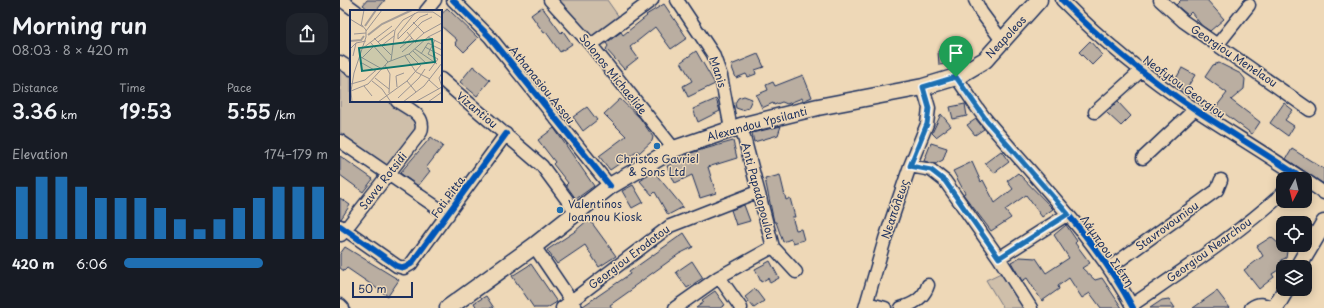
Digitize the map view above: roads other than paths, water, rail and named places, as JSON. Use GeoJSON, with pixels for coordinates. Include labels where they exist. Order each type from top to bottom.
{"type":"FeatureCollection","features":[{"type":"Feature","properties":{"kind":"main road","name":"Neapoleos"},"geometry":{"type":"LineString","coordinates":[[923,87],[956,77],[985,60],[1040,0]]}},
{"type":"Feature","properties":{"kind":"main road","name":"Alexandou Ypsilanti"},"geometry":{"type":"LineString","coordinates":[[448,308],[534,246],[610,186],[674,149],[736,127],[825,106],[923,87]]}},
{"type":"Feature","properties":{"kind":"main road"},"geometry":{"type":"LineString","coordinates":[[1302,260],[1324,223]]}},
{"type":"Feature","properties":{"kind":"main road"},"geometry":{"type":"LineString","coordinates":[[1274,308],[1282,296]]}},
{"type":"Feature","properties":{"kind":"street"},"geometry":{"type":"LineString","coordinates":[[341,0],[355,10]]}},
{"type":"Feature","properties":{"kind":"street"},"geometry":{"type":"LineString","coordinates":[[427,10],[435,0]]}},
{"type":"Feature","properties":{"kind":"street","name":"Athanasiou Assou"},"geometry":{"type":"LineString","coordinates":[[453,0],[490,37],[610,186]]}},
{"type":"Feature","properties":{"kind":"street","name":"Solonos Michaelide"},"geometry":{"type":"LineString","coordinates":[[550,0],[590,45],[674,149]]}},
{"type":"Feature","properties":{"kind":"street"},"geometry":{"type":"LineString","coordinates":[[590,45],[652,0]]}},
{"type":"Feature","properties":{"kind":"street","name":"Manis"},"geometry":{"type":"LineString","coordinates":[[677,0],[713,54],[736,127]]}},
{"type":"Feature","properties":{"kind":"street"},"geometry":{"type":"LineString","coordinates":[[975,0],[981,12],[1003,42]]}},
{"type":"Feature","properties":{"kind":"street","name":"Neofytou Georgiou"},"geometry":{"type":"LineString","coordinates":[[1062,0],[1079,17],[1142,70],[1194,109],[1290,172]]}},
{"type":"Feature","properties":{"kind":"street","name":"Georgiou Menelaou"},"geometry":{"type":"LineString","coordinates":[[1160,0],[1183,21],[1218,44],[1310,110]]}},
{"type":"Feature","properties":{"kind":"street"},"geometry":{"type":"LineString","coordinates":[[1218,44],[1249,5]]}},
{"type":"Feature","properties":{"kind":"street"},"geometry":{"type":"LineString","coordinates":[[340,62],[350,68]]}},
{"type":"Feature","properties":{"kind":"street"},"geometry":{"type":"LineString","coordinates":[[1095,112],[1142,70]]}},
{"type":"Feature","properties":{"kind":"street","name":"Λάμπρου Σιέπη"},"geometry":{"type":"LineString","coordinates":[[956,77],[987,121],[1068,214],[1110,268],[1132,306]]}},
{"type":"Feature","properties":{"kind":"street","name":"Vizantiou"},"geometry":{"type":"LineString","coordinates":[[442,80],[542,166],[576,212]]}},
{"type":"Feature","properties":{"kind":"street","name":"Νεαπόλεως"},"geometry":{"type":"LineString","coordinates":[[866,305],[885,239],[910,166],[927,124],[929,108],[923,87]]}},
{"type":"Feature","properties":{"kind":"street","name":"Savva Rotsidi"},"geometry":{"type":"LineString","coordinates":[[342,231],[421,132],[423,124],[421,117],[398,102]]}},
{"type":"Feature","properties":{"kind":"street"},"geometry":{"type":"LineString","coordinates":[[1143,158],[1194,109]]}},
{"type":"Feature","properties":{"kind":"street","name":"Anti Papadopoulou"},"geometry":{"type":"LineString","coordinates":[[736,127],[757,192],[772,247],[796,272]]}},
{"type":"Feature","properties":{"kind":"street","name":"Foti Pitta"},"geometry":{"type":"LineString","coordinates":[[342,231],[397,266],[404,268],[411,264],[506,134]]}},
{"type":"Feature","properties":{"kind":"street"},"geometry":{"type":"LineString","coordinates":[[340,141],[448,215]]}},
{"type":"Feature","properties":{"kind":"street"},"geometry":{"type":"LineString","coordinates":[[910,166],[931,170],[945,181],[999,258],[1029,308]]}},
{"type":"Feature","properties":{"kind":"street","name":"Stavrovouniou"},"geometry":{"type":"LineString","coordinates":[[1110,268],[1217,190],[1221,180]]}},
{"type":"Feature","properties":{"kind":"street","name":"Neofytou Georgiou"},"geometry":{"type":"LineString","coordinates":[[1312,186],[1324,193]]}},
{"type":"Feature","properties":{"kind":"street","name":"Georgiou Erodotou"},"geometry":{"type":"LineString","coordinates":[[570,306],[670,226],[757,192]]}},
{"type":"Feature","properties":{"kind":"street","name":"Georgiou Nearchou"},"geometry":{"type":"LineString","coordinates":[[1132,306],[1192,264],[1276,199]]}},
{"type":"Feature","properties":{"kind":"street"},"geometry":{"type":"LineString","coordinates":[[999,258],[1068,214]]}},
{"type":"Feature","properties":{"kind":"street"},"geometry":{"type":"LineString","coordinates":[[534,246],[570,306]]}},
{"type":"Feature","properties":{"kind":"street"},"geometry":{"type":"LineString","coordinates":[[675,308],[719,278],[772,247]]}},
{"type":"Feature","properties":{"kind":"street"},"geometry":{"type":"LineString","coordinates":[[719,278],[741,308]]}},
{"type":"Feature","properties":{"kind":"street"},"geometry":{"type":"LineString","coordinates":[[901,308],[913,304],[925,293],[928,285]]}},
{"type":"Feature","properties":{"kind":"street"},"geometry":{"type":"LineString","coordinates":[[1251,308],[1256,304],[1263,304],[1274,308]]}},
{"type":"Feature","properties":{"kind":"street"},"geometry":{"type":"LineString","coordinates":[[340,305],[343,308]]}},
{"type":"Feature","properties":{"kind":"street"},"geometry":{"type":"LineString","coordinates":[[866,305],[885,308]]}},
{"type":"Feature","properties":{"kind":"place","name":"Christos Gavriel & Sons Ltd"},"geometry":{"type":"Point","coordinates":[657,146]}},
{"type":"Feature","properties":{"kind":"place","name":"Valentinos Ioannou Kiosk"},"geometry":{"type":"Point","coordinates":[560,210]}}]}
